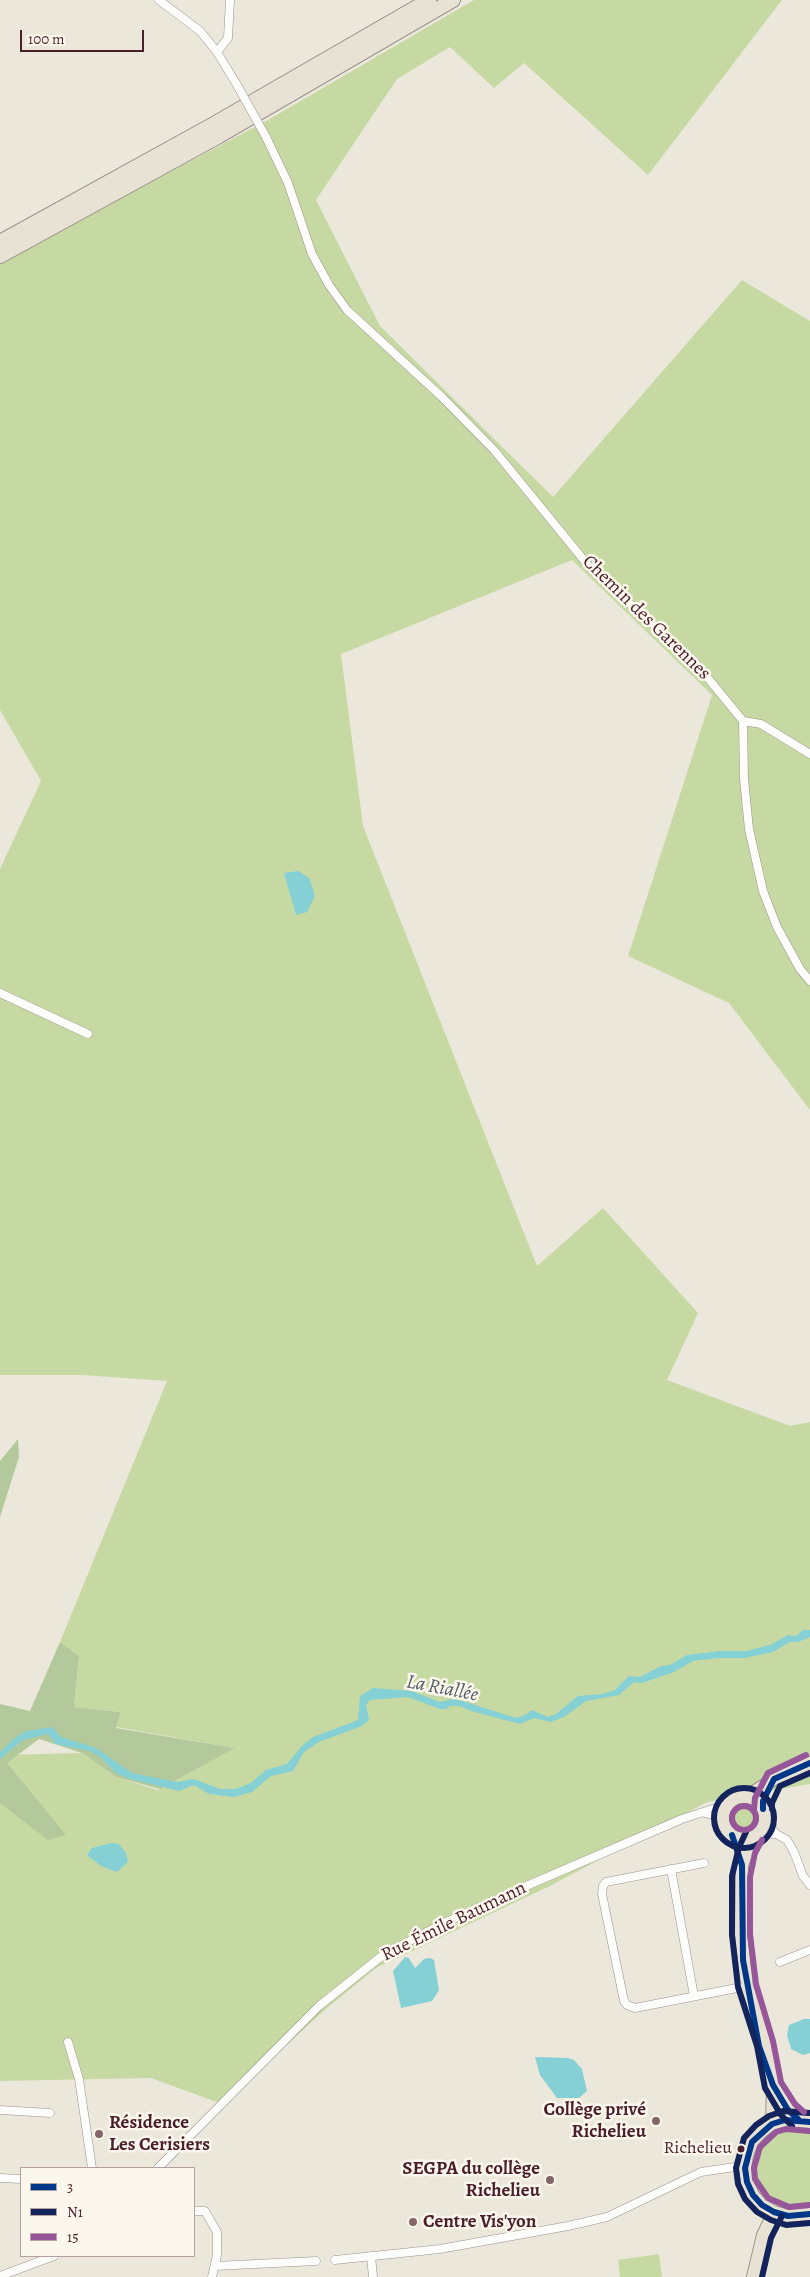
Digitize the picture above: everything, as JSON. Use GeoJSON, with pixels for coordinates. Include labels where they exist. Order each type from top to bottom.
{"type":"FeatureCollection","features":[{"type":"Feature","properties":{"kind":"highway"},"geometry":{"type":"LineString","coordinates":[[0,242],[230,115],[429,0]]}},
{"type":"Feature","properties":{"kind":"highway"},"geometry":{"type":"LineString","coordinates":[[0,256],[235,127],[453,0]]}},
{"type":"Feature","properties":{"kind":"main road"},"geometry":{"type":"LineString","coordinates":[[746,1797],[774,1779],[810,1763]]}},
{"type":"Feature","properties":{"kind":"main road"},"geometry":{"type":"LineString","coordinates":[[742,1865],[764,1815],[762,1801],[774,1779]]}},
{"type":"Feature","properties":{"kind":"main road"},"geometry":{"type":"LineString","coordinates":[[764,1815],[756,1801],[746,1797],[739,1797],[728,1804],[722,1818],[724,1825],[732,1835],[742,1865],[741,1935],[747,1986],[754,2011],[759,2046],[773,2085],[788,2110],[804,2120]]}},
{"type":"Feature","properties":{"kind":"main road"},"geometry":{"type":"LineString","coordinates":[[732,1835],[743,1839],[756,1834]]}},
{"type":"Feature","properties":{"kind":"main road"},"geometry":{"type":"LineString","coordinates":[[772,2124],[773,2085]]}},
{"type":"Feature","properties":{"kind":"main road"},"geometry":{"type":"LineString","coordinates":[[804,2120],[785,2120],[772,2124],[761,2132],[752,2142],[745,2168],[747,2182],[753,2195],[762,2205],[774,2212],[788,2216],[810,2214]]}},
{"type":"Feature","properties":{"kind":"main road"},"geometry":{"type":"LineString","coordinates":[[753,2277],[763,2235],[774,2212]]}},
{"type":"Feature","properties":{"kind":"street","name":"Chemin des Garennes"},"geometry":{"type":"LineString","coordinates":[[159,0],[192,24],[217,52],[266,137],[288,183],[312,254],[329,285],[357,321],[442,397],[494,450],[592,570],[694,661],[743,721]]}},
{"type":"Feature","properties":{"kind":"street"},"geometry":{"type":"LineString","coordinates":[[217,52],[228,38],[230,0]]}},
{"type":"Feature","properties":{"kind":"street"},"geometry":{"type":"LineString","coordinates":[[810,754],[760,724],[743,721],[744,779],[749,829],[763,891],[777,927],[800,969],[810,981]]}},
{"type":"Feature","properties":{"kind":"street"},"geometry":{"type":"LineString","coordinates":[[0,993],[88,1034]]}},
{"type":"Feature","properties":{"kind":"street","name":"Rue Émile Baumann"},"geometry":{"type":"LineString","coordinates":[[159,2167],[319,2006],[361,1970],[383,1955],[440,1925],[700,1813],[728,1804]]}},
{"type":"Feature","properties":{"kind":"street"},"geometry":{"type":"LineString","coordinates":[[700,1813],[709,1813],[722,1818]]}},
{"type":"Feature","properties":{"kind":"street"},"geometry":{"type":"LineString","coordinates":[[764,1815],[776,1834]]}},
{"type":"Feature","properties":{"kind":"street"},"geometry":{"type":"LineString","coordinates":[[756,1834],[776,1834],[787,1840],[794,1852],[802,1876],[810,1885]]}},
{"type":"Feature","properties":{"kind":"street"},"geometry":{"type":"LineString","coordinates":[[704,1863],[606,1882],[602,1894],[624,2001],[627,2005],[635,2008],[747,1986]]}},
{"type":"Feature","properties":{"kind":"street"},"geometry":{"type":"LineString","coordinates":[[671,1869],[694,1996]]}},
{"type":"Feature","properties":{"kind":"street"},"geometry":{"type":"LineString","coordinates":[[780,1962],[810,1950]]}},
{"type":"Feature","properties":{"kind":"street"},"geometry":{"type":"LineString","coordinates":[[68,2042],[79,2079],[92,2167]]}},
{"type":"Feature","properties":{"kind":"street"},"geometry":{"type":"LineString","coordinates":[[0,2110],[50,2113]]}},
{"type":"Feature","properties":{"kind":"street"},"geometry":{"type":"LineString","coordinates":[[335,2260],[432,2250],[568,2226],[607,2217],[701,2172],[735,2167],[745,2168]]}},
{"type":"Feature","properties":{"kind":"street"},"geometry":{"type":"LineString","coordinates":[[0,2178],[20,2179]]}},
{"type":"Feature","properties":{"kind":"street"},"geometry":{"type":"LineString","coordinates":[[195,2211],[205,2211],[217,2232],[215,2266],[212,2277]]}},
{"type":"Feature","properties":{"kind":"street"},"geometry":{"type":"LineString","coordinates":[[371,2256],[373,2277]]}},
{"type":"Feature","properties":{"kind":"street"},"geometry":{"type":"LineString","coordinates":[[0,2276],[51,2257]]}},
{"type":"Feature","properties":{"kind":"street"},"geometry":{"type":"LineString","coordinates":[[215,2266],[316,2261]]}},
{"type":"Feature","properties":{"kind":"green space"},"geometry":{"type":"Polygon","coordinates":[[[474,0],[782,0],[648,175],[524,63],[494,88],[450,47],[397,79],[316,200],[380,326],[553,497],[742,280],[810,321],[810,1110],[729,1003],[628,956],[712,695],[572,560],[341,654],[363,826],[537,1266],[603,1208],[698,1313],[667,1380],[790,1426],[810,1422],[810,1784],[707,1802],[550,1886],[376,1968],[327,2008],[222,2104],[151,2078],[0,2081],[0,1755],[82,1753],[116,1777],[158,1790],[234,1748],[116,1727],[121,1712],[74,1707],[79,1656],[60,1642],[167,1381],[82,1375],[0,1375],[0,869],[41,781],[0,710],[0,262],[268,120],[474,0]]]}},
{"type":"Feature","properties":{"kind":"green space"},"geometry":{"type":"Polygon","coordinates":[[[18,1439],[19,1457],[0,1517],[0,1461],[18,1439]]]}},
{"type":"Feature","properties":{"kind":"green space"},"geometry":{"type":"Polygon","coordinates":[[[60,1642],[79,1656],[74,1707],[121,1712],[116,1728],[235,1748],[160,1789],[116,1777],[82,1753],[39,1739],[7,1763],[66,1835],[48,1840],[0,1803],[0,1704],[30,1711],[60,1642]]]}},
{"type":"Feature","properties":{"kind":"green space"},"geometry":{"type":"Polygon","coordinates":[[[743,1802],[749,1803],[754,1807],[758,1812],[758,1824],[754,1829],[749,1833],[743,1834],[737,1833],[732,1829],[728,1824],[727,1818],[728,1812],[732,1807],[737,1803],[743,1802]]]}},
{"type":"Feature","properties":{"kind":"green space"},"geometry":{"type":"Polygon","coordinates":[[[794,2124],[810,2127],[810,2206],[792,2210],[778,2207],[767,2200],[758,2190],[752,2174],[752,2159],[757,2144],[768,2134],[781,2126],[794,2124]]]}},
{"type":"Feature","properties":{"kind":"green space"},"geometry":{"type":"Polygon","coordinates":[[[659,2254],[662,2277],[620,2277],[618,2260],[659,2254]]]}},
{"type":"Feature","properties":{"kind":"water"},"geometry":{"type":"Polygon","coordinates":[[[298,871],[309,878],[315,896],[307,912],[296,915],[284,873],[298,871]]]}},
{"type":"Feature","properties":{"kind":"water","name":"La Riallée"},"geometry":{"type":"Polygon","coordinates":[[[803,1630],[810,1630],[810,1637],[798,1642],[790,1642],[773,1652],[745,1658],[693,1661],[674,1672],[642,1683],[634,1682],[619,1695],[586,1701],[564,1717],[550,1722],[534,1718],[520,1724],[471,1711],[460,1706],[440,1709],[408,1697],[370,1700],[366,1705],[369,1720],[362,1726],[319,1742],[304,1752],[293,1771],[271,1776],[252,1792],[234,1797],[209,1794],[194,1785],[179,1791],[130,1779],[117,1774],[100,1757],[90,1751],[55,1744],[48,1734],[23,1740],[0,1759],[0,1752],[16,1737],[26,1731],[52,1727],[61,1737],[96,1748],[132,1773],[177,1782],[194,1779],[220,1789],[236,1789],[251,1783],[266,1770],[287,1764],[302,1746],[313,1737],[358,1720],[360,1696],[373,1688],[412,1691],[440,1702],[452,1699],[463,1701],[516,1718],[532,1710],[548,1717],[556,1714],[578,1696],[603,1694],[615,1690],[629,1676],[640,1677],[661,1666],[670,1665],[687,1655],[720,1651],[747,1651],[772,1644],[788,1635],[796,1636],[803,1630]]]}},
{"type":"Feature","properties":{"kind":"water"},"geometry":{"type":"Polygon","coordinates":[[[112,1843],[119,1844],[126,1853],[128,1862],[117,1872],[101,1866],[87,1855],[92,1848],[112,1843]]]}},
{"type":"Feature","properties":{"kind":"water"},"geometry":{"type":"Polygon","coordinates":[[[405,1957],[409,1958],[415,1968],[424,1959],[430,1958],[434,1960],[439,1990],[432,2001],[401,2008],[393,1971],[405,1957]]]}},
{"type":"Feature","properties":{"kind":"water"},"geometry":{"type":"Polygon","coordinates":[[[804,2019],[810,2019],[810,2053],[803,2055],[791,2049],[787,2035],[789,2025],[804,2019]]]}},
{"type":"Feature","properties":{"kind":"water"},"geometry":{"type":"Polygon","coordinates":[[[535,2057],[568,2058],[574,2060],[582,2069],[587,2091],[579,2098],[557,2098],[540,2075],[535,2057]]]}},
{"type":"Feature","properties":{"kind":"transit line","name":"15"},"geometry":{"type":"LineString","coordinates":[[754,1809],[755,1798],[768,1773],[806,1755]]}},
{"type":"Feature","properties":{"kind":"transit line","name":"3"},"geometry":{"type":"LineString","coordinates":[[763,1809],[763,1801],[774,1779],[810,1763]]}},
{"type":"Feature","properties":{"kind":"transit line","name":"N1"},"geometry":{"type":"LineString","coordinates":[[772,1809],[772,1803],[780,1786],[810,1773]]}},
{"type":"Feature","properties":{"kind":"transit line","name":"N1"},"geometry":{"type":"LineString","coordinates":[[744,1788],[760,1793],[765,1797],[769,1802],[774,1818],[769,1834],[765,1839],[760,1843],[744,1848],[728,1843],[723,1839],[719,1834],[714,1818],[719,1802],[723,1797],[728,1793],[744,1788]]}},
{"type":"Feature","properties":{"kind":"transit line","name":"15"},"geometry":{"type":"LineString","coordinates":[[744,1806],[753,1809],[756,1818],[753,1827],[744,1830],[735,1827],[732,1818],[735,1809],[744,1806]]}},
{"type":"Feature","properties":{"kind":"transit line","name":"N1"},"geometry":{"type":"LineString","coordinates":[[746,1832],[739,1847],[732,1876],[732,1935],[738,1987],[757,2046],[765,2088],[781,2115],[792,2126]]}},
{"type":"Feature","properties":{"kind":"transit line","name":"3"},"geometry":{"type":"LineString","coordinates":[[732,1835],[742,1865],[743,1960],[759,2046],[773,2085],[788,2110],[798,2119]]}},
{"type":"Feature","properties":{"kind":"transit line","name":"15"},"geometry":{"type":"LineString","coordinates":[[762,1840],[755,1853],[750,1877],[750,1934],[756,1984],[773,2041],[781,2082],[795,2104],[804,2112]]}},
{"type":"Feature","properties":{"kind":"transit line","name":"N1"},"geometry":{"type":"LineString","coordinates":[[810,2113],[783,2111],[769,2116],[756,2125],[744,2138],[736,2168],[738,2184],[745,2199],[757,2212],[771,2220],[786,2225],[810,2223]]}},
{"type":"Feature","properties":{"kind":"transit line","name":"3"},"geometry":{"type":"LineString","coordinates":[[810,2122],[785,2120],[772,2124],[752,2142],[745,2168],[747,2182],[753,2195],[762,2205],[774,2212],[788,2216],[810,2214]]}},
{"type":"Feature","properties":{"kind":"transit line","name":"15"},"geometry":{"type":"LineString","coordinates":[[809,2131],[786,2129],[776,2132],[760,2147],[754,2168],[755,2179],[768,2198],[789,2207],[809,2205]]}},
{"type":"Feature","properties":{"kind":"transit line","name":"N1"},"geometry":{"type":"LineString","coordinates":[[762,2277],[771,2238],[782,2216]]}},
{"type":"Feature","properties":{"kind":"place","name":"Collège privé Richelieu"},"geometry":{"type":"Point","coordinates":[656,2121]}},
{"type":"Feature","properties":{"kind":"place","name":"Résidence Les Cerisiers"},"geometry":{"type":"Point","coordinates":[99,2134]}},
{"type":"Feature","properties":{"kind":"place","name":"Richelieu"},"geometry":{"type":"Point","coordinates":[741,2149]}},
{"type":"Feature","properties":{"kind":"place","name":"SEGPA du collège Richelieu"},"geometry":{"type":"Point","coordinates":[550,2180]}},
{"type":"Feature","properties":{"kind":"place","name":"Centre Vis'yon"},"geometry":{"type":"Point","coordinates":[413,2222]}}]}
